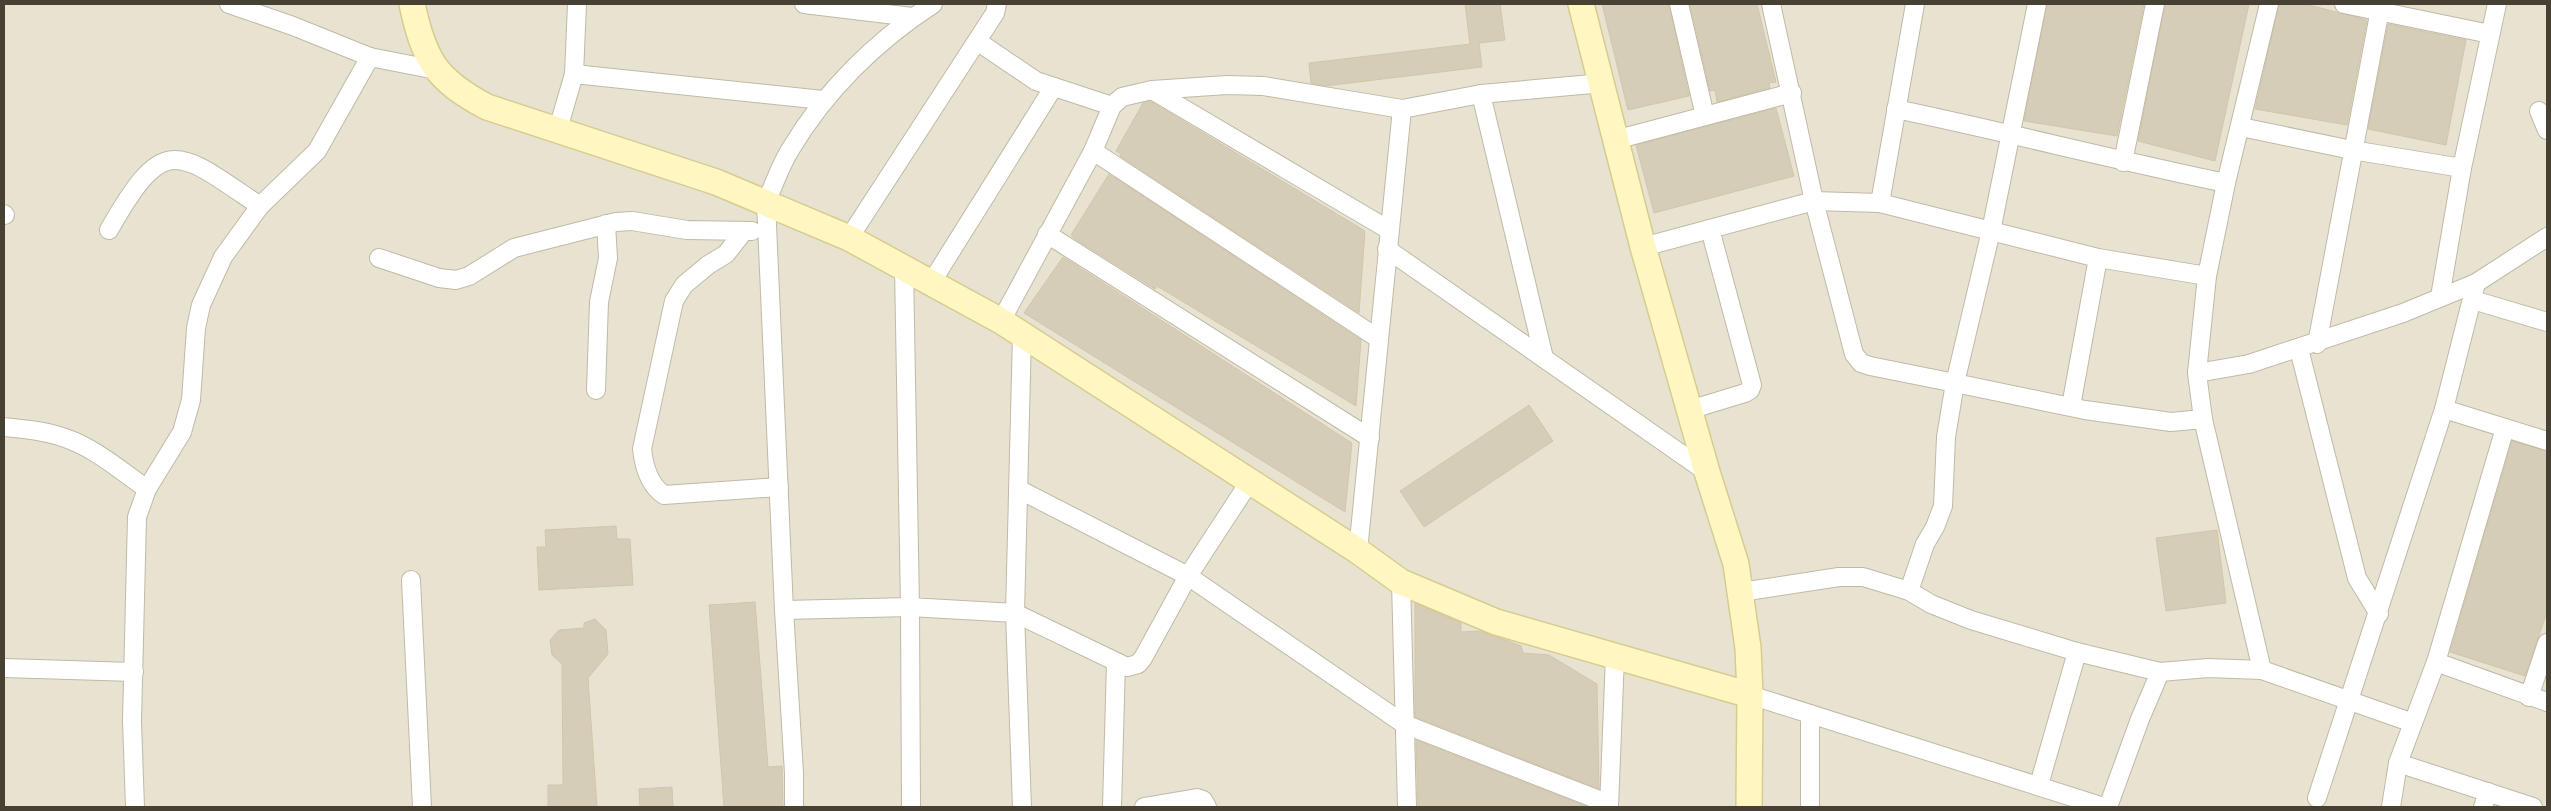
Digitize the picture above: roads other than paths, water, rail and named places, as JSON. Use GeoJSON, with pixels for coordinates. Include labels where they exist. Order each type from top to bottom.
{"type":"FeatureCollection","features":[{"type":"Feature","properties":{"kind":"street"},"geometry":{"type":"LineString","coordinates":[[229,4],[258,12],[370,57],[436,70]]}},
{"type":"Feature","properties":{"kind":"street"},"geometry":{"type":"LineString","coordinates":[[412,4],[422,43],[436,70],[458,91],[487,107],[558,129],[766,202],[849,238],[1000,321],[1358,550],[1401,582],[1496,622],[1750,695],[2039,785],[2085,805],[2104,807]]}},
{"type":"Feature","properties":{"kind":"street"},"geometry":{"type":"LineString","coordinates":[[558,129],[574,74],[577,4]]}},
{"type":"Feature","properties":{"kind":"street"},"geometry":{"type":"LineString","coordinates":[[804,4],[912,18]]}},
{"type":"Feature","properties":{"kind":"street"},"geometry":{"type":"LineString","coordinates":[[794,807],[794,773],[784,610],[766,202],[789,150],[823,100],[863,59],[912,18],[933,4]]}},
{"type":"Feature","properties":{"kind":"street"},"geometry":{"type":"LineString","coordinates":[[849,238],[995,13],[997,4]]}},
{"type":"Feature","properties":{"kind":"street"},"geometry":{"type":"LineString","coordinates":[[1581,4],[1603,83],[1614,140],[1643,246],[1707,472],[1736,564],[1748,648],[1750,695],[1749,807]]}},
{"type":"Feature","properties":{"kind":"street"},"geometry":{"type":"LineString","coordinates":[[1679,4],[1705,116]]}},
{"type":"Feature","properties":{"kind":"street"},"geometry":{"type":"LineString","coordinates":[[1770,4],[1792,93],[1814,201],[1854,354],[1862,363],[2085,410],[2171,422],[2203,419]]}},
{"type":"Feature","properties":{"kind":"street"},"geometry":{"type":"LineString","coordinates":[[1880,203],[1915,4]]}},
{"type":"Feature","properties":{"kind":"street"},"geometry":{"type":"LineString","coordinates":[[1909,591],[1925,544],[1935,527],[1943,506],[1946,437],[1955,383],[1991,231],[2036,4]]}},
{"type":"Feature","properties":{"kind":"street"},"geometry":{"type":"LineString","coordinates":[[2123,162],[2155,4]]}},
{"type":"Feature","properties":{"kind":"street"},"geometry":{"type":"LineString","coordinates":[[2262,670],[2203,419],[2197,373],[2207,276],[2226,183],[2241,127],[2268,4]]}},
{"type":"Feature","properties":{"kind":"street"},"geometry":{"type":"LineString","coordinates":[[2344,4],[2380,7],[2490,34]]}},
{"type":"Feature","properties":{"kind":"street"},"geometry":{"type":"LineString","coordinates":[[2440,298],[2462,168],[2497,4]]}},
{"type":"Feature","properties":{"kind":"street"},"geometry":{"type":"LineString","coordinates":[[2317,344],[2380,7]]}},
{"type":"Feature","properties":{"kind":"street"},"geometry":{"type":"LineString","coordinates":[[977,40],[1036,81],[1112,106]]}},
{"type":"Feature","properties":{"kind":"street"},"geometry":{"type":"LineString","coordinates":[[135,807],[135,535],[138,517],[147,489],[182,432],[191,400],[196,328],[201,306],[223,257],[260,206],[317,152],[370,57]]}},
{"type":"Feature","properties":{"kind":"street"},"geometry":{"type":"LineString","coordinates":[[574,74],[823,100]]}},
{"type":"Feature","properties":{"kind":"street"},"geometry":{"type":"LineString","coordinates":[[1000,321],[1093,151],[1112,106],[1122,97],[1152,90],[1263,86],[1402,109],[1481,94],[1603,83]]}},
{"type":"Feature","properties":{"kind":"street"},"geometry":{"type":"LineString","coordinates":[[931,283],[1053,88]]}},
{"type":"Feature","properties":{"kind":"street"},"geometry":{"type":"LineString","coordinates":[[1152,90],[1389,230]]}},
{"type":"Feature","properties":{"kind":"street"},"geometry":{"type":"LineString","coordinates":[[1614,140],[1792,93]]}},
{"type":"Feature","properties":{"kind":"street"},"geometry":{"type":"LineString","coordinates":[[1481,94],[1544,358]]}},
{"type":"Feature","properties":{"kind":"street"},"geometry":{"type":"LineString","coordinates":[[1358,550],[1402,109]]}},
{"type":"Feature","properties":{"kind":"street"},"geometry":{"type":"LineString","coordinates":[[1896,109],[2011,133],[2123,162],[2226,183]]}},
{"type":"Feature","properties":{"kind":"street"},"geometry":{"type":"LineString","coordinates":[[2539,111],[2547,130]]}},
{"type":"Feature","properties":{"kind":"street"},"geometry":{"type":"LineString","coordinates":[[2241,127],[2352,150],[2462,168]]}},
{"type":"Feature","properties":{"kind":"street"},"geometry":{"type":"LineString","coordinates":[[1093,151],[1379,339]]}},
{"type":"Feature","properties":{"kind":"street"},"geometry":{"type":"LineString","coordinates":[[109,230],[136,186],[148,172],[168,159],[184,160],[197,164],[260,206]]}},
{"type":"Feature","properties":{"kind":"street"},"geometry":{"type":"LineString","coordinates":[[1643,246],[1814,201],[1880,203],[2098,258],[2207,276]]}},
{"type":"Feature","properties":{"kind":"street"},"geometry":{"type":"LineString","coordinates":[[379,258],[439,278],[456,280],[470,276],[514,248],[606,224],[632,221],[687,230],[768,232]]}},
{"type":"Feature","properties":{"kind":"street"},"geometry":{"type":"LineString","coordinates":[[596,390],[599,302],[608,258],[606,224]]}},
{"type":"Feature","properties":{"kind":"street"},"geometry":{"type":"LineString","coordinates":[[1689,410],[1746,392],[1750,390],[1752,385],[1710,229]]}},
{"type":"Feature","properties":{"kind":"street"},"geometry":{"type":"LineString","coordinates":[[744,231],[726,254],[708,265],[684,285],[674,301],[642,449],[643,462],[656,490],[664,495],[779,486]]}},
{"type":"Feature","properties":{"kind":"street"},"geometry":{"type":"LineString","coordinates":[[1047,234],[1370,438]]}},
{"type":"Feature","properties":{"kind":"street"},"geometry":{"type":"LineString","coordinates":[[2197,373],[2249,364],[2317,344],[2440,298],[2474,292],[2547,237]]}},
{"type":"Feature","properties":{"kind":"street"},"geometry":{"type":"LineString","coordinates":[[1388,249],[1707,472]]}},
{"type":"Feature","properties":{"kind":"street"},"geometry":{"type":"LineString","coordinates":[[2071,406],[2098,258]]}},
{"type":"Feature","properties":{"kind":"street"},"geometry":{"type":"LineString","coordinates":[[904,268],[910,607],[911,807]]}},
{"type":"Feature","properties":{"kind":"street"},"geometry":{"type":"LineString","coordinates":[[2474,292],[2547,322]]}},
{"type":"Feature","properties":{"kind":"street"},"geometry":{"type":"LineString","coordinates":[[2318,798],[2444,409],[2474,292]]}},
{"type":"Feature","properties":{"kind":"street"},"geometry":{"type":"LineString","coordinates":[[1022,335],[1015,612],[1022,807]]}},
{"type":"Feature","properties":{"kind":"street"},"geometry":{"type":"LineString","coordinates":[[2299,349],[2357,578],[2378,614]]}},
{"type":"Feature","properties":{"kind":"street"},"geometry":{"type":"LineString","coordinates":[[2444,409],[2547,440]]}},
{"type":"Feature","properties":{"kind":"street"},"geometry":{"type":"LineString","coordinates":[[4,427],[67,438],[94,453],[147,489]]}},
{"type":"Feature","properties":{"kind":"street"},"geometry":{"type":"LineString","coordinates":[[2392,807],[2398,763],[2436,662],[2505,428]]}},
{"type":"Feature","properties":{"kind":"street"},"geometry":{"type":"LineString","coordinates":[[784,610],[910,607],[1015,612],[1116,662],[1131,667],[1143,658],[1188,576],[1250,481]]}},
{"type":"Feature","properties":{"kind":"street"},"geometry":{"type":"LineString","coordinates":[[1018,489],[1188,576],[1404,724],[1609,806],[1615,656]]}},
{"type":"Feature","properties":{"kind":"street"},"geometry":{"type":"LineString","coordinates":[[1741,592],[1839,577],[1863,577],[1909,591],[1931,604],[1971,620],[2077,652],[2160,672],[2208,668],[2262,670],[2414,723]]}},
{"type":"Feature","properties":{"kind":"street"},"geometry":{"type":"LineString","coordinates":[[411,580],[422,807]]}},
{"type":"Feature","properties":{"kind":"street"},"geometry":{"type":"LineString","coordinates":[[1401,582],[1407,807]]}},
{"type":"Feature","properties":{"kind":"street"},"geometry":{"type":"LineString","coordinates":[[2529,697],[2547,643]]}},
{"type":"Feature","properties":{"kind":"street"},"geometry":{"type":"LineString","coordinates":[[2039,785],[2077,652]]}},
{"type":"Feature","properties":{"kind":"street"},"geometry":{"type":"LineString","coordinates":[[1112,807],[1116,662]]}},
{"type":"Feature","properties":{"kind":"street"},"geometry":{"type":"LineString","coordinates":[[2436,662],[2547,702]]}},
{"type":"Feature","properties":{"kind":"street"},"geometry":{"type":"LineString","coordinates":[[4,668],[134,672]]}},
{"type":"Feature","properties":{"kind":"street"},"geometry":{"type":"LineString","coordinates":[[2108,807],[2140,719],[2160,672]]}},
{"type":"Feature","properties":{"kind":"street"},"geometry":{"type":"LineString","coordinates":[[1810,714],[1810,807]]}},
{"type":"Feature","properties":{"kind":"street"},"geometry":{"type":"LineString","coordinates":[[2398,763],[2486,799],[2533,807]]}},
{"type":"Feature","properties":{"kind":"street"},"geometry":{"type":"LineString","coordinates":[[1144,807],[1197,798],[1203,800],[1207,807]]}}]}
